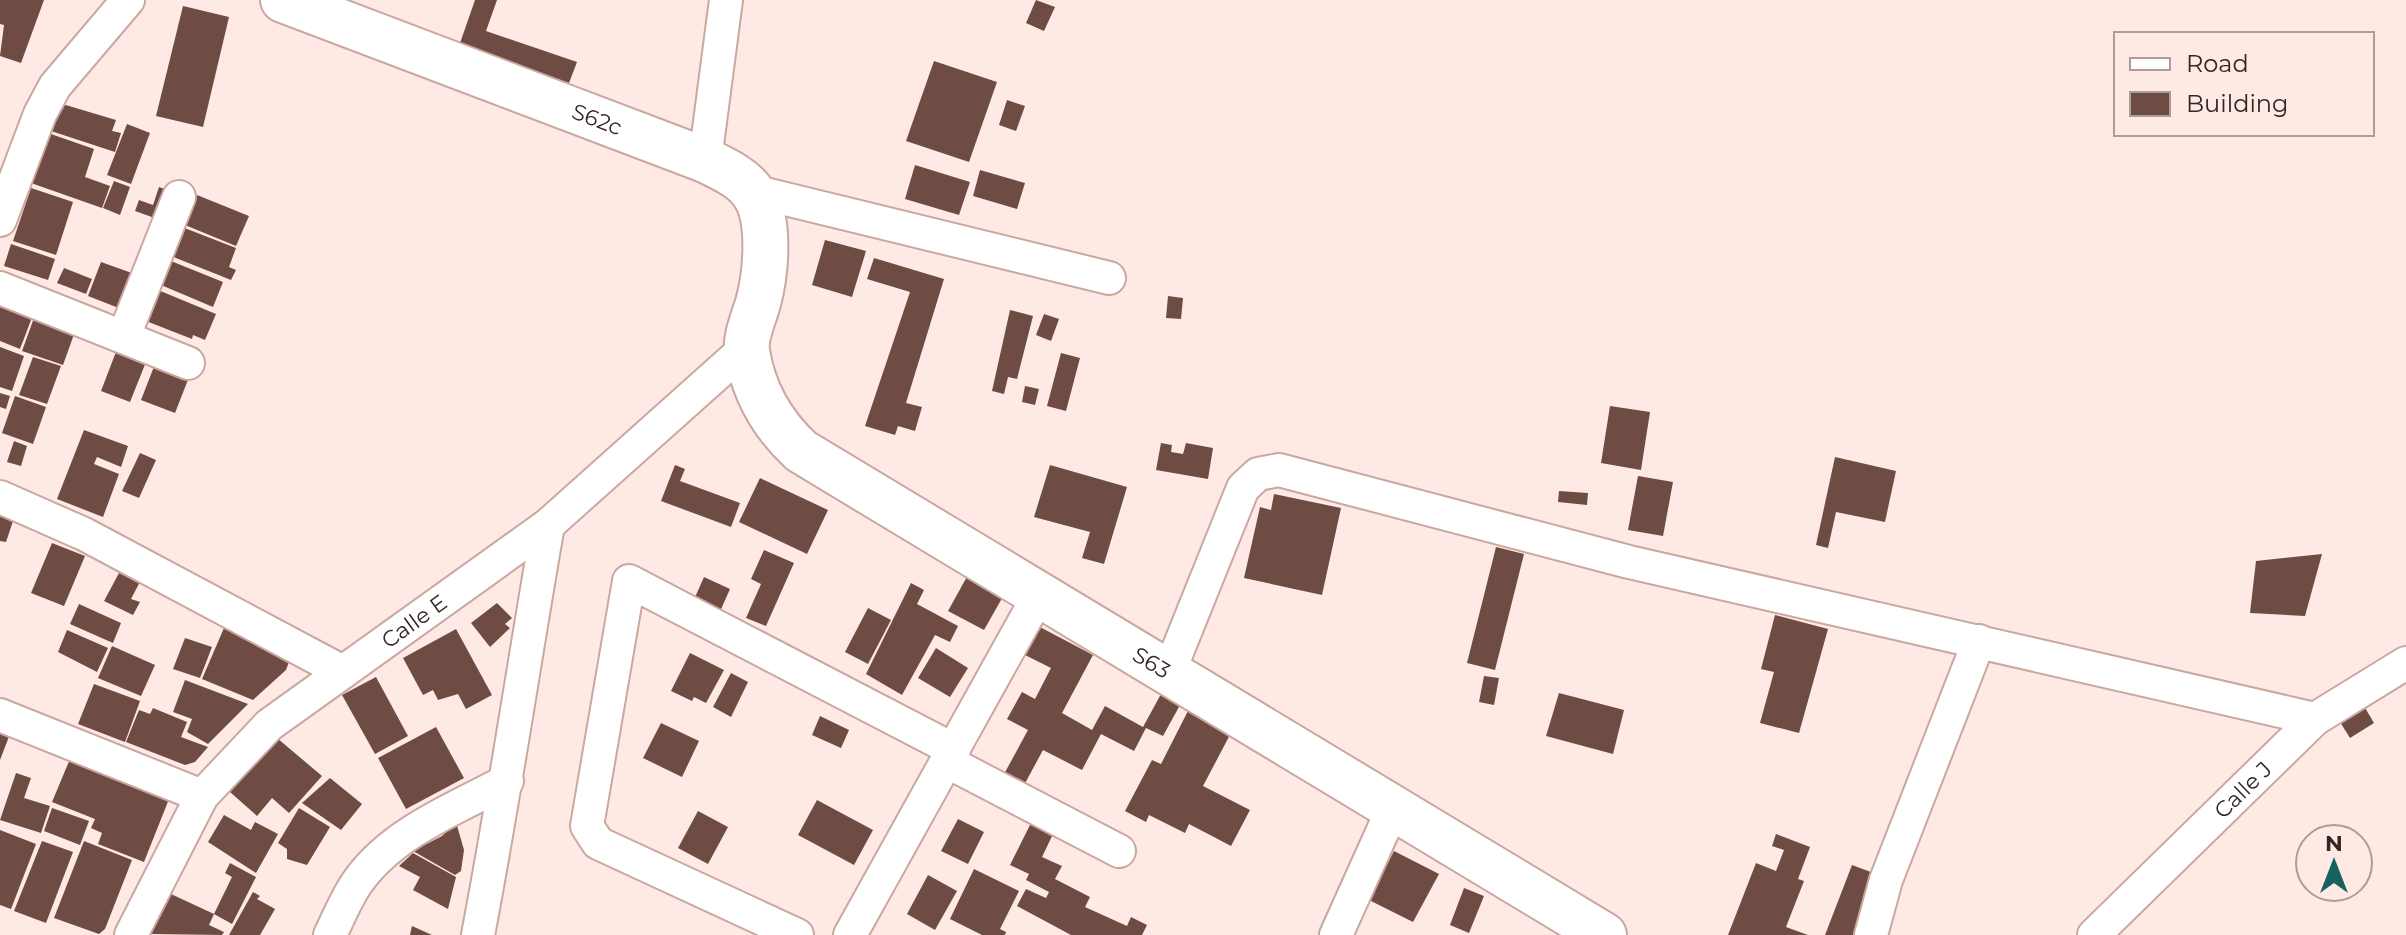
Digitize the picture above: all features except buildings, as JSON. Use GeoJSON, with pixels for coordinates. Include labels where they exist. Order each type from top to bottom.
{"type":"FeatureCollection","features":[{"type":"Feature","properties":{"kind":"main road","name":"S62c"},"geometry":{"type":"LineString","coordinates":[[283,0],[705,160],[730,172],[753,191]]}},
{"type":"Feature","properties":{"kind":"main road"},"geometry":{"type":"LineString","coordinates":[[746,348],[766,273],[765,234],[753,191]]}},
{"type":"Feature","properties":{"kind":"main road","name":"S63"},"geometry":{"type":"LineString","coordinates":[[746,348],[763,405],[779,430],[801,451],[1604,935]]}},
{"type":"Feature","properties":{"kind":"street"},"geometry":{"type":"LineString","coordinates":[[0,220],[40,114],[55,86],[128,0]]}},
{"type":"Feature","properties":{"kind":"street"},"geometry":{"type":"LineString","coordinates":[[705,160],[726,0]]}},
{"type":"Feature","properties":{"kind":"street"},"geometry":{"type":"LineString","coordinates":[[753,191],[1109,278]]}},
{"type":"Feature","properties":{"kind":"street"},"geometry":{"type":"LineString","coordinates":[[124,336],[179,197]]}},
{"type":"Feature","properties":{"kind":"street"},"geometry":{"type":"LineString","coordinates":[[0,288],[188,363]]}},
{"type":"Feature","properties":{"kind":"street","name":"Calle E"},"geometry":{"type":"LineString","coordinates":[[131,935],[202,796],[269,725],[548,525],[746,348]]}},
{"type":"Feature","properties":{"kind":"street"},"geometry":{"type":"LineString","coordinates":[[1169,672],[1243,488],[1258,474],[1279,470],[1629,562],[2315,719]]}},
{"type":"Feature","properties":{"kind":"street"},"geometry":{"type":"LineString","coordinates":[[0,497],[84,534],[343,672]]}},
{"type":"Feature","properties":{"kind":"street"},"geometry":{"type":"LineString","coordinates":[[478,935],[507,781],[512,730],[548,525]]}},
{"type":"Feature","properties":{"kind":"street"},"geometry":{"type":"LineString","coordinates":[[797,935],[598,843],[590,835],[587,826],[629,581],[1119,851]]}},
{"type":"Feature","properties":{"kind":"street"},"geometry":{"type":"LineString","coordinates":[[850,935],[1040,593]]}},
{"type":"Feature","properties":{"kind":"street"},"geometry":{"type":"LineString","coordinates":[[1871,935],[1886,880],[1979,641]]}},
{"type":"Feature","properties":{"kind":"street","name":"Calle J"},"geometry":{"type":"LineString","coordinates":[[2094,935],[2315,719],[2406,663]]}},
{"type":"Feature","properties":{"kind":"street"},"geometry":{"type":"LineString","coordinates":[[0,715],[202,796]]}},
{"type":"Feature","properties":{"kind":"street"},"geometry":{"type":"LineString","coordinates":[[330,935],[359,880],[381,858],[413,831],[507,781]]}},
{"type":"Feature","properties":{"kind":"street"},"geometry":{"type":"LineString","coordinates":[[1336,935],[1394,806]]}}]}
